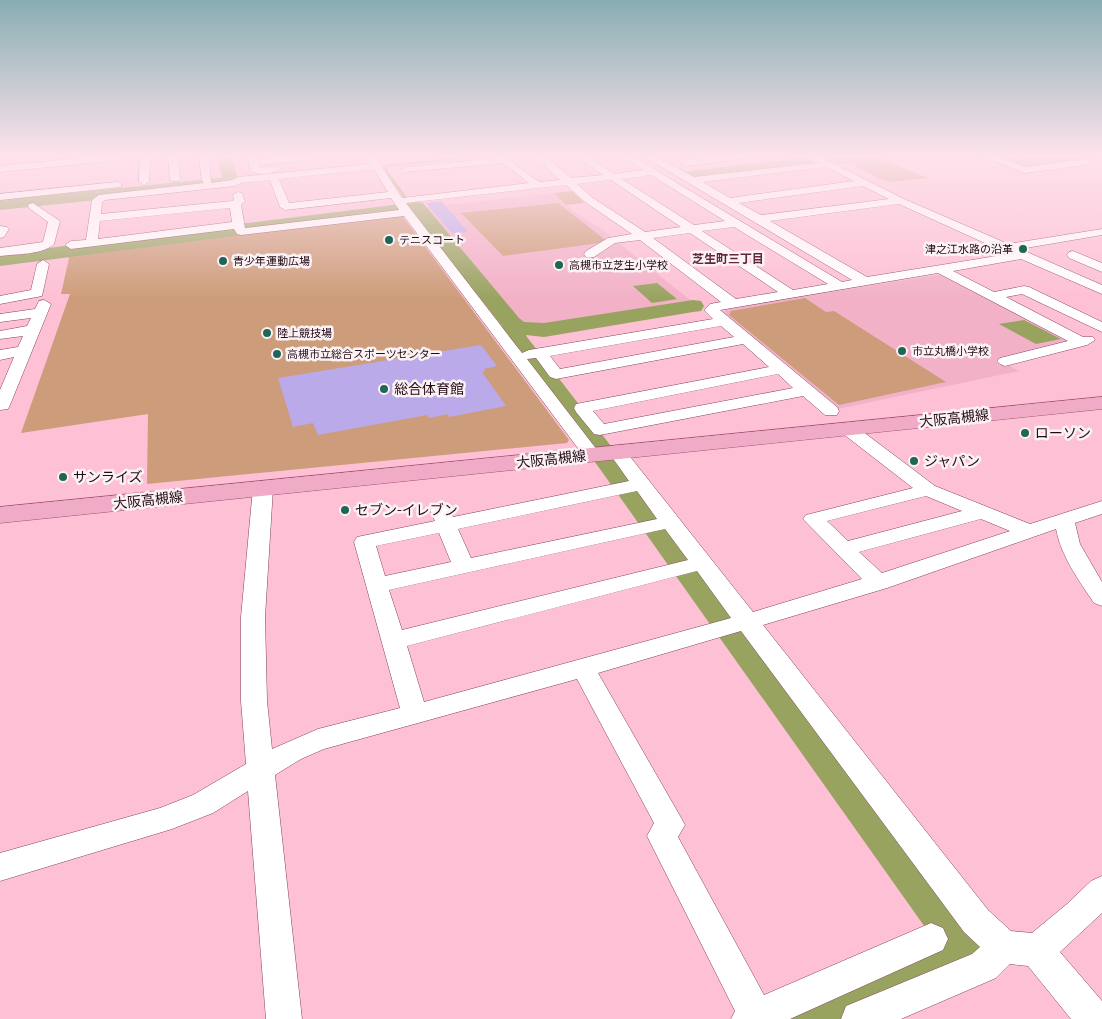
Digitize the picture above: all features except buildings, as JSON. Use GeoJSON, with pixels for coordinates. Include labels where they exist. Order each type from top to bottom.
{"type":"FeatureCollection","features":[{"type":"Feature","properties":{"kind":"main road","name":"大阪高槻線"},"geometry":{"type":"LineString","coordinates":[[0,515],[1102,403]]}},
{"type":"Feature","properties":{"kind":"street"},"geometry":{"type":"LineString","coordinates":[[92,243],[97,204]]}},
{"type":"Feature","properties":{"kind":"street"},"geometry":{"type":"LineString","coordinates":[[95,218],[235,204],[239,228]]}},
{"type":"Feature","properties":{"kind":"street"},"geometry":{"type":"LineString","coordinates":[[285,204],[286,207],[301,204]]}},
{"type":"Feature","properties":{"kind":"street"},"geometry":{"type":"LineString","coordinates":[[395,204],[402,205],[529,355],[571,427],[592,455]]}},
{"type":"Feature","properties":{"kind":"street"},"geometry":{"type":"LineString","coordinates":[[71,245],[239,228],[405,204]]}},
{"type":"Feature","properties":{"kind":"street"},"geometry":{"type":"LineString","coordinates":[[593,204],[643,236],[733,304]]}},
{"type":"Feature","properties":{"kind":"street"},"geometry":{"type":"LineString","coordinates":[[652,204],[790,294]]}},
{"type":"Feature","properties":{"kind":"street"},"geometry":{"type":"LineString","coordinates":[[705,204],[840,286]]}},
{"type":"Feature","properties":{"kind":"street"},"geometry":{"type":"LineString","coordinates":[[732,204],[865,282]]}},
{"type":"Feature","properties":{"kind":"street"},"geometry":{"type":"LineString","coordinates":[[759,219],[880,204]]}},
{"type":"Feature","properties":{"kind":"street"},"geometry":{"type":"LineString","coordinates":[[906,204],[1102,290]]}},
{"type":"Feature","properties":{"kind":"street"},"geometry":{"type":"LineString","coordinates":[[0,252],[48,244],[54,221],[33,206]]}},
{"type":"Feature","properties":{"kind":"street"},"geometry":{"type":"LineString","coordinates":[[590,254],[612,240],[736,223]]}},
{"type":"Feature","properties":{"kind":"street"},"geometry":{"type":"LineString","coordinates":[[1007,248],[1102,232]]}},
{"type":"Feature","properties":{"kind":"street"},"geometry":{"type":"LineString","coordinates":[[1077,237],[1098,244]]}},
{"type":"Feature","properties":{"kind":"street"},"geometry":{"type":"LineString","coordinates":[[831,411],[711,310],[715,307],[1022,255]]}},
{"type":"Feature","properties":{"kind":"street"},"geometry":{"type":"LineString","coordinates":[[1073,255],[1102,268]]}},
{"type":"Feature","properties":{"kind":"street"},"geometry":{"type":"LineString","coordinates":[[0,300],[36,293],[43,264]]}},
{"type":"Feature","properties":{"kind":"street"},"geometry":{"type":"LineString","coordinates":[[940,269],[1082,342]]}},
{"type":"Feature","properties":{"kind":"street"},"geometry":{"type":"LineString","coordinates":[[992,296],[1024,290],[1102,328]]}},
{"type":"Feature","properties":{"kind":"street"},"geometry":{"type":"LineString","coordinates":[[0,318],[42,308],[24,351],[7,375],[2,405]]}},
{"type":"Feature","properties":{"kind":"street"},"geometry":{"type":"LineString","coordinates":[[529,355],[724,320]]}},
{"type":"Feature","properties":{"kind":"street"},"geometry":{"type":"LineString","coordinates":[[0,335],[33,330]]}},
{"type":"Feature","properties":{"kind":"street"},"geometry":{"type":"LineString","coordinates":[[1005,360],[1102,336]]}},
{"type":"Feature","properties":{"kind":"street"},"geometry":{"type":"LineString","coordinates":[[529,355],[556,374],[746,339]]}},
{"type":"Feature","properties":{"kind":"street"},"geometry":{"type":"LineString","coordinates":[[0,355],[24,351]]}},
{"type":"Feature","properties":{"kind":"street"},"geometry":{"type":"LineString","coordinates":[[781,369],[582,408],[600,430],[806,390]]}},
{"type":"Feature","properties":{"kind":"street"},"geometry":{"type":"LineString","coordinates":[[571,427],[594,422]]}},
{"type":"Feature","properties":{"kind":"street"},"geometry":{"type":"LineString","coordinates":[[848,429],[928,490],[1029,531]]}},
{"type":"Feature","properties":{"kind":"street"},"geometry":{"type":"LineString","coordinates":[[618,452],[976,921],[1004,947],[1037,950],[1094,1019]]}},
{"type":"Feature","properties":{"kind":"street"},"geometry":{"type":"LineString","coordinates":[[415,715],[364,542],[443,518],[642,484]]}},
{"type":"Feature","properties":{"kind":"street"},"geometry":{"type":"LineString","coordinates":[[263,488],[253,617],[254,701],[284,1019]]}},
{"type":"Feature","properties":{"kind":"street"},"geometry":{"type":"LineString","coordinates":[[879,583],[813,519],[928,490]]}},
{"type":"Feature","properties":{"kind":"street"},"geometry":{"type":"LineString","coordinates":[[0,867],[162,820],[203,804],[261,768],[292,751],[318,740],[415,715],[748,622],[879,583],[1102,506]]}},
{"type":"Feature","properties":{"kind":"street"},"geometry":{"type":"LineString","coordinates":[[844,549],[982,512]]}},
{"type":"Feature","properties":{"kind":"street"},"geometry":{"type":"LineString","coordinates":[[443,518],[464,566]]}},
{"type":"Feature","properties":{"kind":"street"},"geometry":{"type":"LineString","coordinates":[[1064,520],[1069,544],[1102,598]]}},
{"type":"Feature","properties":{"kind":"street"},"geometry":{"type":"LineString","coordinates":[[377,585],[671,522]]}},
{"type":"Feature","properties":{"kind":"street"},"geometry":{"type":"LineString","coordinates":[[393,641],[703,563]]}},
{"type":"Feature","properties":{"kind":"street"},"geometry":{"type":"LineString","coordinates":[[583,668],[670,825],[662,836],[752,1017],[931,939]]}},
{"type":"Feature","properties":{"kind":"street"},"geometry":{"type":"LineString","coordinates":[[1037,950],[1078,915],[1102,891]]}},
{"type":"Feature","properties":{"kind":"street"},"geometry":{"type":"LineString","coordinates":[[859,1019],[984,966],[1004,947]]}},
{"type":"Feature","properties":{"kind":"shaded area","name":"高槻市立芝生小学校"},"geometry":{"type":"Polygon","coordinates":[[[461,204],[566,204],[577,214],[600,228],[694,303],[547,327],[532,327],[520,323],[422,208],[461,204]]]}},
{"type":"Feature","properties":{"kind":"shaded area"},"geometry":{"type":"Polygon","coordinates":[[[559,204],[608,242],[503,256],[461,213],[559,204]]]}},
{"type":"Feature","properties":{"kind":"shaded area","name":"高槻市立総合スポーツセンター"},"geometry":{"type":"Polygon","coordinates":[[[401,214],[569,440],[567,443],[147,484],[148,414],[21,433],[70,294],[61,294],[69,258],[66,253],[401,214]]]}},
{"type":"Feature","properties":{"kind":"shaded area","name":"市立丸橋小学校"},"geometry":{"type":"Polygon","coordinates":[[[943,274],[1074,341],[1001,361],[1019,371],[837,409],[722,314],[727,309],[943,274]]]}},
{"type":"Feature","properties":{"kind":"shaded area"},"geometry":{"type":"Polygon","coordinates":[[[657,283],[677,299],[652,303],[633,286],[657,283]]]}},
{"type":"Feature","properties":{"kind":"shaded area"},"geometry":{"type":"Polygon","coordinates":[[[805,298],[826,312],[834,311],[946,382],[839,405],[729,315],[731,311],[805,298]]]}},
{"type":"Feature","properties":{"kind":"shaded area"},"geometry":{"type":"Polygon","coordinates":[[[1024,320],[1061,339],[1036,344],[999,324],[1024,320]]]}},
{"type":"Feature","properties":{"kind":"waterway"},"geometry":{"type":"LineString","coordinates":[[0,205],[14,204]]}},
{"type":"Feature","properties":{"kind":"waterway"},"geometry":{"type":"LineString","coordinates":[[410,204],[413,208]]}},
{"type":"Feature","properties":{"kind":"waterway"},"geometry":{"type":"LineString","coordinates":[[0,260],[417,207],[511,323]]}},
{"type":"Feature","properties":{"kind":"waterway"},"geometry":{"type":"LineString","coordinates":[[511,323],[519,328],[544,330],[693,306]]}},
{"type":"Feature","properties":{"kind":"waterway"},"geometry":{"type":"LineString","coordinates":[[511,323],[515,329],[515,338],[970,947],[803,1019]]}},
{"type":"Feature","properties":{"kind":"place","name":"テニスコート"},"geometry":{"type":"Point","coordinates":[389,240]}},
{"type":"Feature","properties":{"kind":"place","name":"津之江水路の沿革"},"geometry":{"type":"Point","coordinates":[1023,249]}},
{"type":"Feature","properties":{"kind":"place","name":"青少年運動広場"},"geometry":{"type":"Point","coordinates":[223,261]}},
{"type":"Feature","properties":{"kind":"place","name":"高槻市立芝生小学校"},"geometry":{"type":"Point","coordinates":[559,265]}},
{"type":"Feature","properties":{"kind":"place","name":"陸上競技場"},"geometry":{"type":"Point","coordinates":[267,333]}},
{"type":"Feature","properties":{"kind":"place","name":"市立丸橋小学校"},"geometry":{"type":"Point","coordinates":[902,351]}},
{"type":"Feature","properties":{"kind":"place","name":"高槻市立総合スポーツセンター"},"geometry":{"type":"Point","coordinates":[277,354]}},
{"type":"Feature","properties":{"kind":"place","name":"総合体育館"},"geometry":{"type":"Point","coordinates":[384,389]}},
{"type":"Feature","properties":{"kind":"place","name":"ローソン"},"geometry":{"type":"Point","coordinates":[1025,433]}},
{"type":"Feature","properties":{"kind":"place","name":"ジャパン"},"geometry":{"type":"Point","coordinates":[914,461]}},
{"type":"Feature","properties":{"kind":"place","name":"サンライズ"},"geometry":{"type":"Point","coordinates":[63,477]}},
{"type":"Feature","properties":{"kind":"place","name":"セブン-イレブン"},"geometry":{"type":"Point","coordinates":[345,510]}},
{"type":"Feature","properties":{"kind":"district","name":"芝生町三丁目"},"geometry":{"type":"Point","coordinates":[728,259]}}]}
